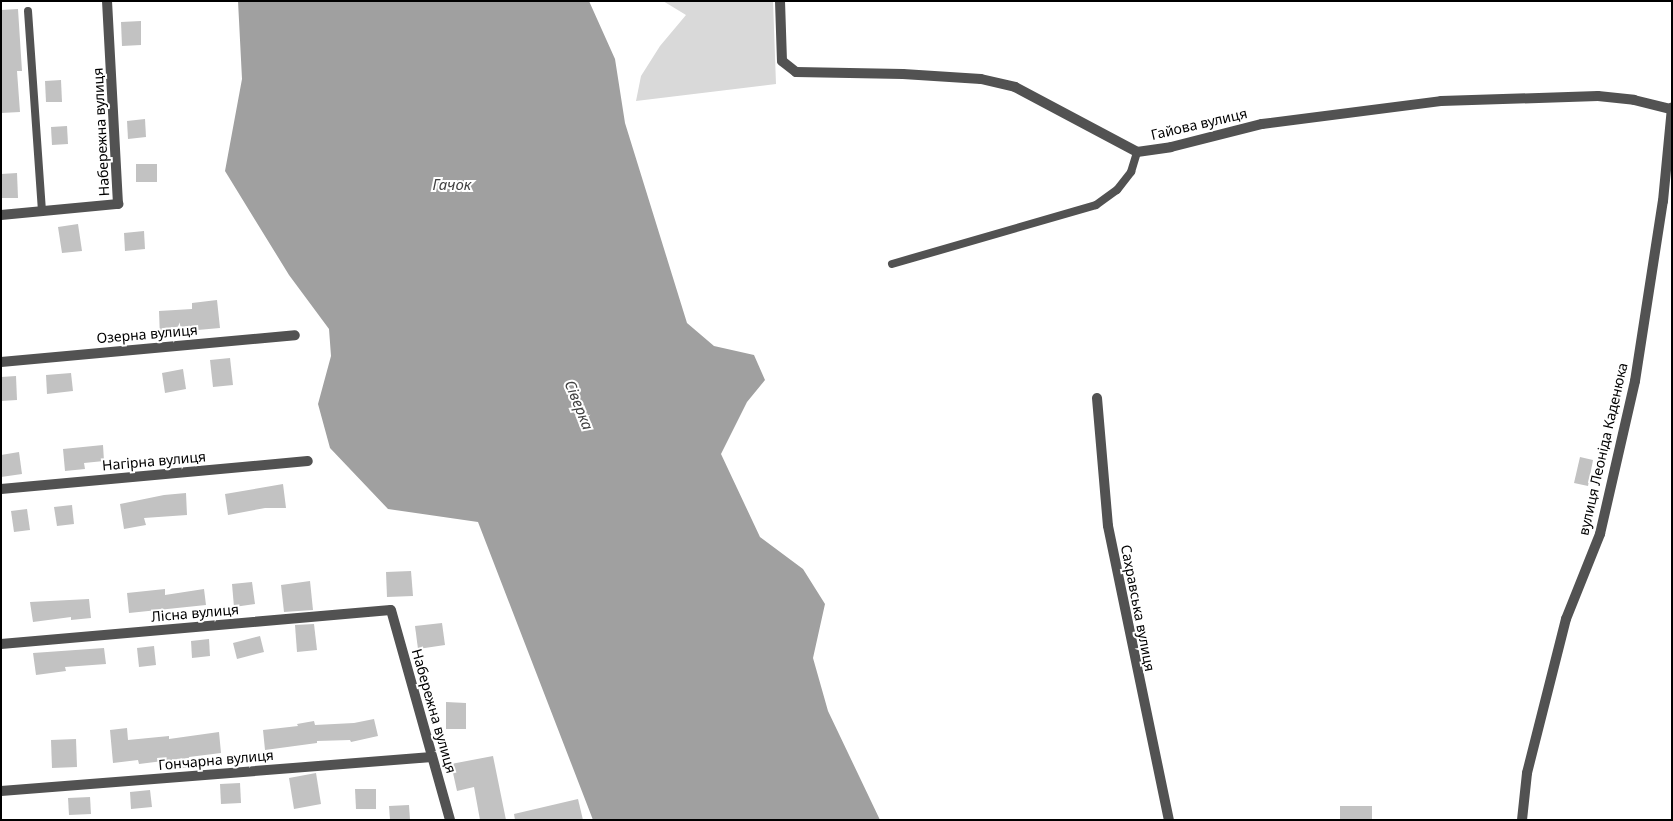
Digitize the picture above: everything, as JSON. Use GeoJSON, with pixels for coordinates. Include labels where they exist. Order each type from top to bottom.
{"type":"FeatureCollection","features":[{"type":"Feature","properties":{"kind":"street","name":"Набережна вулиця"},"geometry":{"type":"LineString","coordinates":[[1,215],[118,204],[107,1]]}},
{"type":"Feature","properties":{"kind":"street","name":"Гайова вулиця"},"geometry":{"type":"LineString","coordinates":[[780,1],[782,61],[796,72],[903,74],[981,79],[1015,87],[1137,152],[1171,147],[1262,124],[1441,101],[1598,96],[1634,100],[1671,108]]}},
{"type":"Feature","properties":{"kind":"street","name":"вулиця Леоніда Каденюка"},"geometry":{"type":"LineString","coordinates":[[1522,820],[1527,773],[1564,629],[1600,534],[1635,381],[1663,201],[1671,108]]}},
{"type":"Feature","properties":{"kind":"street","name":"Озерна вулиця"},"geometry":{"type":"LineString","coordinates":[[1,362],[295,335]]}},
{"type":"Feature","properties":{"kind":"street","name":"Сахравська вулиця"},"geometry":{"type":"LineString","coordinates":[[1097,398],[1108,526],[1169,820]]}},
{"type":"Feature","properties":{"kind":"street","name":"Нагірна вулиця"},"geometry":{"type":"LineString","coordinates":[[1,489],[308,460]]}},
{"type":"Feature","properties":{"kind":"street","name":"Набережна вулиця"},"geometry":{"type":"LineString","coordinates":[[391,610],[450,820]]}},
{"type":"Feature","properties":{"kind":"street","name":"Лісна вулиця"},"geometry":{"type":"LineString","coordinates":[[1,644],[391,610]]}},
{"type":"Feature","properties":{"kind":"street","name":"Гончарна вулиця"},"geometry":{"type":"LineString","coordinates":[[1,791],[432,757]]}},
{"type":"Feature","properties":{"kind":"lane"},"geometry":{"type":"LineString","coordinates":[[28,11],[42,211]]}},
{"type":"Feature","properties":{"kind":"lane"},"geometry":{"type":"LineString","coordinates":[[892,264],[1096,205],[1118,190],[1131,172],[1137,152]]}},
{"type":"Feature","properties":{"kind":"shaded area"},"geometry":{"type":"Polygon","coordinates":[[[663,1],[773,1],[776,84],[636,101],[641,76],[660,46],[686,15],[663,1]]]}},
{"type":"Feature","properties":{"kind":"water","name":"Гачок"},"geometry":{"type":"Polygon","coordinates":[[[238,1],[589,1],[615,59],[625,123],[687,323],[714,346],[754,355],[765,380],[747,402],[721,454],[760,537],[803,569],[825,604],[813,658],[828,711],[880,820],[593,820],[478,522],[388,509],[330,448],[318,404],[331,356],[329,329],[289,275],[225,171],[242,79],[238,1]]]}},
{"type":"Feature","properties":{"kind":"building"},"geometry":{"type":"Polygon","coordinates":[[[18,9],[22,71],[17,71],[20,112],[1,113],[1,10],[18,9]]]}},
{"type":"Feature","properties":{"kind":"building"},"geometry":{"type":"Polygon","coordinates":[[[141,21],[141,45],[122,46],[121,22],[141,21]]]}},
{"type":"Feature","properties":{"kind":"building"},"geometry":{"type":"Polygon","coordinates":[[[61,80],[62,102],[46,102],[45,81],[61,80]]]}},
{"type":"Feature","properties":{"kind":"building"},"geometry":{"type":"Polygon","coordinates":[[[145,119],[146,137],[128,139],[127,121],[145,119]]]}},
{"type":"Feature","properties":{"kind":"building"},"geometry":{"type":"Polygon","coordinates":[[[67,126],[68,144],[52,145],[51,127],[67,126]]]}},
{"type":"Feature","properties":{"kind":"building"},"geometry":{"type":"Polygon","coordinates":[[[136,164],[157,164],[157,182],[136,182],[136,164]]]}},
{"type":"Feature","properties":{"kind":"building"},"geometry":{"type":"Polygon","coordinates":[[[17,173],[18,198],[1,198],[1,174],[17,173]]]}},
{"type":"Feature","properties":{"kind":"building"},"geometry":{"type":"Polygon","coordinates":[[[78,224],[82,251],[62,253],[58,227],[78,224]]]}},
{"type":"Feature","properties":{"kind":"building"},"geometry":{"type":"Polygon","coordinates":[[[144,231],[145,249],[125,251],[124,233],[144,231]]]}},
{"type":"Feature","properties":{"kind":"building"},"geometry":{"type":"Polygon","coordinates":[[[217,300],[220,328],[175,332],[175,337],[160,338],[159,311],[192,309],[192,303],[217,300]]]}},
{"type":"Feature","properties":{"kind":"building"},"geometry":{"type":"Polygon","coordinates":[[[230,358],[233,385],[213,387],[210,360],[230,358]]]}},
{"type":"Feature","properties":{"kind":"building"},"geometry":{"type":"Polygon","coordinates":[[[183,369],[186,389],[165,393],[162,373],[183,369]]]}},
{"type":"Feature","properties":{"kind":"building"},"geometry":{"type":"Polygon","coordinates":[[[71,373],[73,391],[47,394],[46,375],[71,373]]]}},
{"type":"Feature","properties":{"kind":"building"},"geometry":{"type":"Polygon","coordinates":[[[16,376],[17,400],[1,401],[1,377],[16,376]]]}},
{"type":"Feature","properties":{"kind":"building"},"geometry":{"type":"Polygon","coordinates":[[[103,445],[104,461],[84,463],[85,469],[65,471],[63,449],[103,445]]]}},
{"type":"Feature","properties":{"kind":"building"},"geometry":{"type":"Polygon","coordinates":[[[19,452],[22,474],[1,477],[1,455],[19,452]]]}},
{"type":"Feature","properties":{"kind":"building"},"geometry":{"type":"Polygon","coordinates":[[[1580,457],[1593,460],[1588,486],[1574,483],[1580,457]]]}},
{"type":"Feature","properties":{"kind":"building"},"geometry":{"type":"Polygon","coordinates":[[[283,484],[286,508],[265,508],[228,515],[225,494],[283,484]]]}},
{"type":"Feature","properties":{"kind":"building"},"geometry":{"type":"Polygon","coordinates":[[[186,493],[187,515],[144,518],[146,525],[124,529],[120,504],[164,495],[186,493]]]}},
{"type":"Feature","properties":{"kind":"building"},"geometry":{"type":"Polygon","coordinates":[[[72,505],[74,524],[57,526],[54,507],[72,505]]]}},
{"type":"Feature","properties":{"kind":"building"},"geometry":{"type":"Polygon","coordinates":[[[27,509],[30,530],[14,532],[11,511],[27,509]]]}},
{"type":"Feature","properties":{"kind":"building"},"geometry":{"type":"Polygon","coordinates":[[[411,571],[413,596],[387,597],[386,572],[411,571]]]}},
{"type":"Feature","properties":{"kind":"building"},"geometry":{"type":"Polygon","coordinates":[[[310,581],[313,610],[284,612],[281,585],[310,581]]]}},
{"type":"Feature","properties":{"kind":"building"},"geometry":{"type":"Polygon","coordinates":[[[252,582],[255,604],[234,607],[232,584],[252,582]]]}},
{"type":"Feature","properties":{"kind":"building"},"geometry":{"type":"Polygon","coordinates":[[[165,589],[165,595],[204,589],[206,605],[129,613],[127,593],[165,589]]]}},
{"type":"Feature","properties":{"kind":"building"},"geometry":{"type":"Polygon","coordinates":[[[89,599],[91,618],[71,620],[71,617],[33,622],[30,602],[89,599]]]}},
{"type":"Feature","properties":{"kind":"building"},"geometry":{"type":"Polygon","coordinates":[[[442,623],[445,645],[418,649],[415,626],[442,623]]]}},
{"type":"Feature","properties":{"kind":"building"},"geometry":{"type":"Polygon","coordinates":[[[314,624],[317,650],[297,652],[295,625],[314,624]]]}},
{"type":"Feature","properties":{"kind":"building"},"geometry":{"type":"Polygon","coordinates":[[[260,636],[264,652],[237,659],[233,643],[260,636]]]}},
{"type":"Feature","properties":{"kind":"building"},"geometry":{"type":"Polygon","coordinates":[[[209,639],[210,656],[192,658],[191,641],[209,639]]]}},
{"type":"Feature","properties":{"kind":"building"},"geometry":{"type":"Polygon","coordinates":[[[154,646],[156,665],[139,667],[137,648],[154,646]]]}},
{"type":"Feature","properties":{"kind":"building"},"geometry":{"type":"Polygon","coordinates":[[[104,648],[106,664],[65,667],[66,671],[36,675],[33,653],[104,648]]]}},
{"type":"Feature","properties":{"kind":"building"},"geometry":{"type":"Polygon","coordinates":[[[446,702],[466,703],[466,729],[446,729],[446,702]]]}},
{"type":"Feature","properties":{"kind":"building"},"geometry":{"type":"Polygon","coordinates":[[[374,719],[378,736],[351,742],[350,740],[317,741],[317,743],[265,750],[263,730],[298,726],[297,724],[314,721],[315,725],[354,723],[374,719]]]}},
{"type":"Feature","properties":{"kind":"building"},"geometry":{"type":"Polygon","coordinates":[[[127,728],[128,740],[169,736],[169,739],[219,732],[221,753],[189,757],[190,767],[171,769],[171,760],[139,764],[138,760],[113,763],[110,730],[127,728]]]}},
{"type":"Feature","properties":{"kind":"building"},"geometry":{"type":"Polygon","coordinates":[[[76,739],[77,767],[52,768],[51,740],[76,739]]]}},
{"type":"Feature","properties":{"kind":"building"},"geometry":{"type":"Polygon","coordinates":[[[493,756],[506,820],[480,820],[474,787],[457,791],[451,764],[493,756]]]}},
{"type":"Feature","properties":{"kind":"building"},"geometry":{"type":"Polygon","coordinates":[[[316,773],[321,804],[294,809],[289,778],[316,773]]]}},
{"type":"Feature","properties":{"kind":"building"},"geometry":{"type":"Polygon","coordinates":[[[240,783],[241,803],[221,804],[220,784],[240,783]]]}},
{"type":"Feature","properties":{"kind":"building"},"geometry":{"type":"Polygon","coordinates":[[[355,789],[376,789],[376,809],[356,809],[355,789]]]}},
{"type":"Feature","properties":{"kind":"building"},"geometry":{"type":"Polygon","coordinates":[[[150,790],[152,807],[131,809],[130,792],[150,790]]]}},
{"type":"Feature","properties":{"kind":"building"},"geometry":{"type":"Polygon","coordinates":[[[90,797],[91,814],[69,815],[68,798],[90,797]]]}},
{"type":"Feature","properties":{"kind":"building"},"geometry":{"type":"Polygon","coordinates":[[[578,799],[583,820],[515,820],[514,814],[578,799]]]}},
{"type":"Feature","properties":{"kind":"building"},"geometry":{"type":"Polygon","coordinates":[[[409,805],[410,820],[390,820],[389,806],[409,805]]]}},
{"type":"Feature","properties":{"kind":"building"},"geometry":{"type":"Polygon","coordinates":[[[1340,806],[1372,806],[1372,820],[1340,820],[1340,806]]]}},
{"type":"Feature","properties":{"kind":"water label","name":"Сіверка"},"geometry":{"type":"Point","coordinates":[579,405]}}]}
